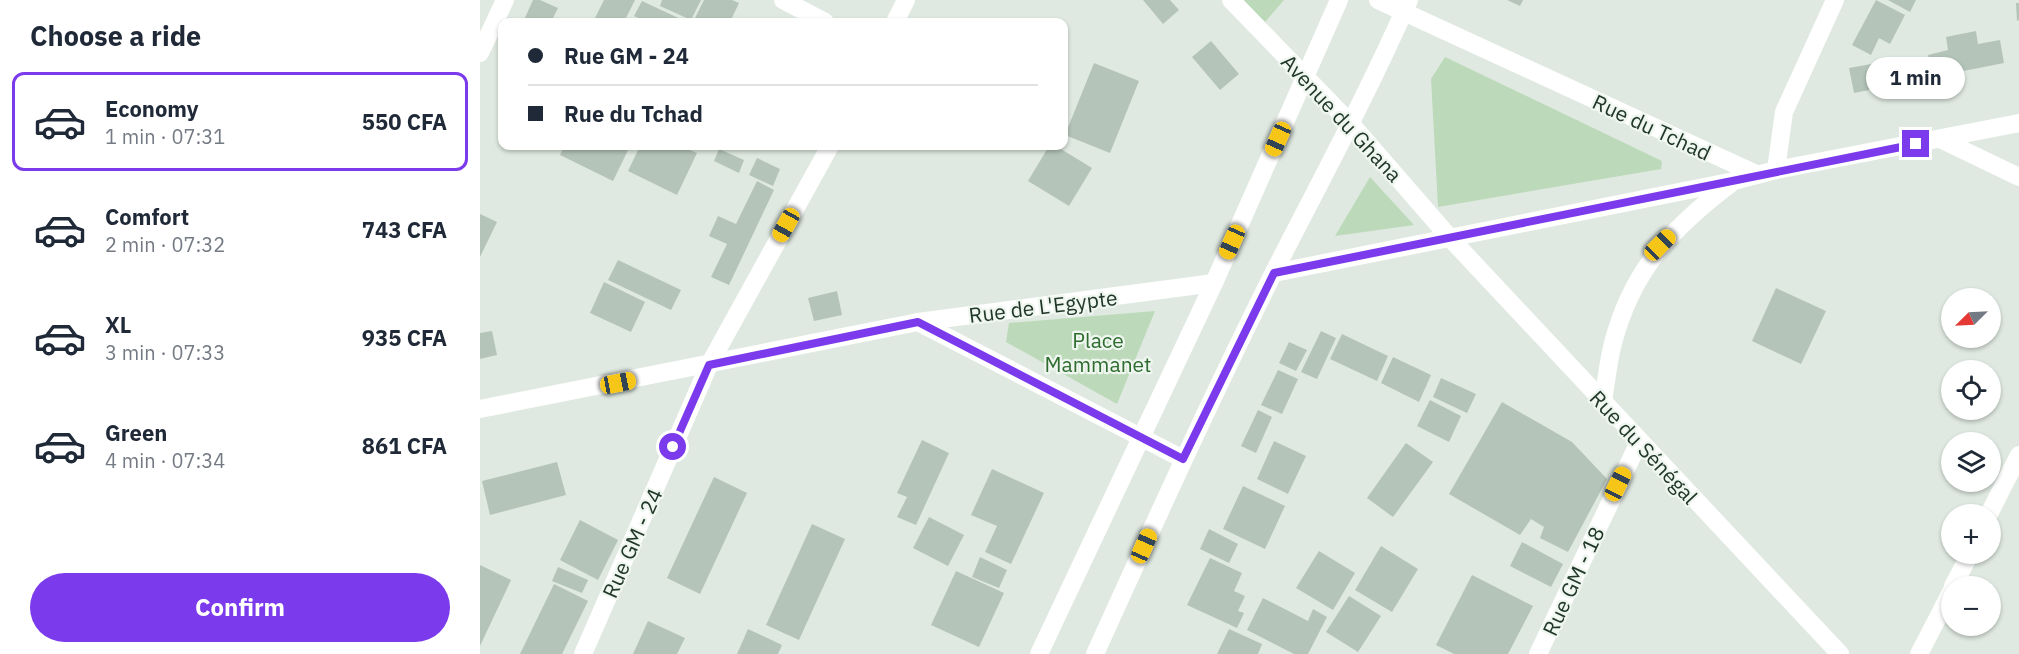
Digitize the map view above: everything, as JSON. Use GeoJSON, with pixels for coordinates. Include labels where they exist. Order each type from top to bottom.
{"type":"FeatureCollection","features":[{"type":"Feature","properties":{"kind":"street"},"geometry":{"type":"LineString","coordinates":[[480,53],[505,0]]}},
{"type":"Feature","properties":{"kind":"street"},"geometry":{"type":"LineString","coordinates":[[783,0],[817,18]]}},
{"type":"Feature","properties":{"kind":"street"},"geometry":{"type":"LineString","coordinates":[[897,18],[906,0]]}},
{"type":"Feature","properties":{"kind":"street","name":"Avenue du Ghana"},"geometry":{"type":"LineString","coordinates":[[1231,0],[1351,124],[1450,238]]}},
{"type":"Feature","properties":{"kind":"street"},"geometry":{"type":"LineString","coordinates":[[1039,654],[1214,283],[1339,0]]}},
{"type":"Feature","properties":{"kind":"street"},"geometry":{"type":"LineString","coordinates":[[1095,654],[1183,459],[1274,273],[1351,124],[1407,5],[1378,0]]}},
{"type":"Feature","properties":{"kind":"street"},"geometry":{"type":"LineString","coordinates":[[1776,170],[1784,112],[1835,0]]}},
{"type":"Feature","properties":{"kind":"street","name":"Rue du Tchad"},"geometry":{"type":"LineString","coordinates":[[1407,5],[1756,174]]}},
{"type":"Feature","properties":{"kind":"street"},"geometry":{"type":"LineString","coordinates":[[1274,273],[1734,181],[1756,174],[2019,123]]}},
{"type":"Feature","properties":{"kind":"street"},"geometry":{"type":"LineString","coordinates":[[1940,139],[2019,177]]}},
{"type":"Feature","properties":{"kind":"street","name":"Rue GM - 24"},"geometry":{"type":"LineString","coordinates":[[583,654],[709,365],[828,150]]}},
{"type":"Feature","properties":{"kind":"street"},"geometry":{"type":"LineString","coordinates":[[1603,402],[1613,343],[1631,292],[1660,245],[1699,207],[1734,181]]}},
{"type":"Feature","properties":{"kind":"street","name":"Rue du Sénégal"},"geometry":{"type":"LineString","coordinates":[[1450,238],[1840,654]]}},
{"type":"Feature","properties":{"kind":"street","name":"Rue de L'Egypte"},"geometry":{"type":"LineString","coordinates":[[918,322],[1214,283]]}},
{"type":"Feature","properties":{"kind":"street"},"geometry":{"type":"LineString","coordinates":[[480,409],[918,322]]}},
{"type":"Feature","properties":{"kind":"street","name":"Rue de L'Egypte"},"geometry":{"type":"LineString","coordinates":[[918,322],[1183,459]]}},
{"type":"Feature","properties":{"kind":"street","name":"Rue GM - 18"},"geometry":{"type":"LineString","coordinates":[[1538,654],[1639,442]]}},
{"type":"Feature","properties":{"kind":"street"},"geometry":{"type":"LineString","coordinates":[[1994,504],[2019,455]]}},
{"type":"Feature","properties":{"kind":"street"},"geometry":{"type":"LineString","coordinates":[[1920,654],[1941,611]]}},
{"type":"Feature","properties":{"kind":"green space"},"geometry":{"type":"Polygon","coordinates":[[[1243,0],[1284,0],[1265,22],[1243,0]]]}},
{"type":"Feature","properties":{"kind":"green space"},"geometry":{"type":"Polygon","coordinates":[[[1445,57],[1662,161],[1661,169],[1438,207],[1431,79],[1445,57]]]}},
{"type":"Feature","properties":{"kind":"green space"},"geometry":{"type":"Polygon","coordinates":[[[1370,177],[1414,225],[1335,236],[1370,177]]]}},
{"type":"Feature","properties":{"kind":"green space","name":"Place Mammanet"},"geometry":{"type":"Polygon","coordinates":[[[1155,311],[1117,404],[1006,342],[1009,323],[1155,311]]]}},
{"type":"Feature","properties":{"kind":"building"},"geometry":{"type":"Polygon","coordinates":[[[533,0],[540,0],[558,8],[553,18],[525,18],[533,0]]]}},
{"type":"Feature","properties":{"kind":"building"},"geometry":{"type":"Polygon","coordinates":[[[604,0],[635,0],[626,18],[595,18],[604,0]]]}},
{"type":"Feature","properties":{"kind":"building"},"geometry":{"type":"Polygon","coordinates":[[[662,0],[701,0],[692,18],[687,18],[660,6],[662,0]]]}},
{"type":"Feature","properties":{"kind":"building"},"geometry":{"type":"Polygon","coordinates":[[[704,0],[732,0],[739,3],[732,18],[695,18],[704,0]]]}},
{"type":"Feature","properties":{"kind":"building"},"geometry":{"type":"Polygon","coordinates":[[[1143,0],[1170,0],[1179,10],[1163,24],[1143,0]]]}},
{"type":"Feature","properties":{"kind":"building"},"geometry":{"type":"Polygon","coordinates":[[[1507,0],[1523,0],[1520,6],[1507,0]]]}},
{"type":"Feature","properties":{"kind":"building"},"geometry":{"type":"Polygon","coordinates":[[[1876,0],[1905,15],[1890,44],[1879,38],[1871,55],[1852,45],[1876,0]]]}},
{"type":"Feature","properties":{"kind":"building"},"geometry":{"type":"Polygon","coordinates":[[[1888,0],[1916,0],[1910,12],[1888,0]]]}},
{"type":"Feature","properties":{"kind":"building"},"geometry":{"type":"Polygon","coordinates":[[[642,1],[678,18],[638,18],[634,16],[642,1]]]}},
{"type":"Feature","properties":{"kind":"building"},"geometry":{"type":"Polygon","coordinates":[[[2016,3],[2019,3],[2019,20],[2017,21],[2016,3]]]}},
{"type":"Feature","properties":{"kind":"building"},"geometry":{"type":"Polygon","coordinates":[[[1976,31],[1978,44],[2000,40],[2004,63],[1933,77],[1928,55],[1948,50],[1946,37],[1976,31]]]}},
{"type":"Feature","properties":{"kind":"building"},"geometry":{"type":"Polygon","coordinates":[[[1211,41],[1239,74],[1220,90],[1192,57],[1211,41]]]}},
{"type":"Feature","properties":{"kind":"building"},"geometry":{"type":"Polygon","coordinates":[[[1910,57],[1915,81],[1854,93],[1849,68],[1910,57]]]}},
{"type":"Feature","properties":{"kind":"building"},"geometry":{"type":"Polygon","coordinates":[[[1094,63],[1139,81],[1110,153],[1068,136],[1068,128],[1094,63]]]}},
{"type":"Feature","properties":{"kind":"building"},"geometry":{"type":"Polygon","coordinates":[[[562,150],[628,150],[613,181],[560,155],[562,150]]]}},
{"type":"Feature","properties":{"kind":"building"},"geometry":{"type":"Polygon","coordinates":[[[638,150],[690,150],[697,153],[677,195],[628,171],[638,150]]]}},
{"type":"Feature","properties":{"kind":"building"},"geometry":{"type":"Polygon","coordinates":[[[719,150],[744,160],[739,173],[714,161],[719,150]]]}},
{"type":"Feature","properties":{"kind":"building"},"geometry":{"type":"Polygon","coordinates":[[[1047,150],[1063,150],[1092,168],[1069,206],[1028,181],[1047,150]]]}},
{"type":"Feature","properties":{"kind":"building"},"geometry":{"type":"Polygon","coordinates":[[[757,158],[780,169],[773,186],[749,175],[757,158]]]}},
{"type":"Feature","properties":{"kind":"building"},"geometry":{"type":"Polygon","coordinates":[[[757,181],[774,190],[729,285],[711,277],[727,244],[709,236],[718,216],[736,224],[757,181]]]}},
{"type":"Feature","properties":{"kind":"building"},"geometry":{"type":"Polygon","coordinates":[[[480,214],[497,222],[480,257],[480,214]]]}},
{"type":"Feature","properties":{"kind":"building"},"geometry":{"type":"Polygon","coordinates":[[[618,260],[681,290],[671,310],[608,280],[618,260]]]}},
{"type":"Feature","properties":{"kind":"building"},"geometry":{"type":"Polygon","coordinates":[[[604,282],[645,302],[631,332],[590,313],[604,282]]]}},
{"type":"Feature","properties":{"kind":"building"},"geometry":{"type":"Polygon","coordinates":[[[1776,288],[1826,311],[1801,364],[1752,341],[1776,288]]]}},
{"type":"Feature","properties":{"kind":"building"},"geometry":{"type":"Polygon","coordinates":[[[837,291],[842,315],[814,321],[808,298],[837,291]]]}},
{"type":"Feature","properties":{"kind":"building"},"geometry":{"type":"Polygon","coordinates":[[[492,331],[497,355],[480,359],[480,333],[492,331]]]}},
{"type":"Feature","properties":{"kind":"building"},"geometry":{"type":"Polygon","coordinates":[[[1321,331],[1336,338],[1317,379],[1301,372],[1321,331]]]}},
{"type":"Feature","properties":{"kind":"building"},"geometry":{"type":"Polygon","coordinates":[[[1342,334],[1388,356],[1377,381],[1330,359],[1342,334]]]}},
{"type":"Feature","properties":{"kind":"building"},"geometry":{"type":"Polygon","coordinates":[[[1289,342],[1307,350],[1296,371],[1279,363],[1289,342]]]}},
{"type":"Feature","properties":{"kind":"building"},"geometry":{"type":"Polygon","coordinates":[[[1393,357],[1431,375],[1419,402],[1381,383],[1393,357]]]}},
{"type":"Feature","properties":{"kind":"building"},"geometry":{"type":"Polygon","coordinates":[[[1278,370],[1298,379],[1282,414],[1261,405],[1278,370]]]}},
{"type":"Feature","properties":{"kind":"building"},"geometry":{"type":"Polygon","coordinates":[[[1441,378],[1476,394],[1467,413],[1433,397],[1441,378]]]}},
{"type":"Feature","properties":{"kind":"building"},"geometry":{"type":"Polygon","coordinates":[[[1430,400],[1461,416],[1449,442],[1417,426],[1430,400]]]}},
{"type":"Feature","properties":{"kind":"building"},"geometry":{"type":"Polygon","coordinates":[[[1502,402],[1572,442],[1607,479],[1568,552],[1540,538],[1544,527],[1531,519],[1520,535],[1449,494],[1502,402]]]}},
{"type":"Feature","properties":{"kind":"building"},"geometry":{"type":"Polygon","coordinates":[[[1258,410],[1272,417],[1256,453],[1241,446],[1258,410]]]}},
{"type":"Feature","properties":{"kind":"building"},"geometry":{"type":"Polygon","coordinates":[[[922,440],[949,453],[916,525],[897,517],[907,497],[897,493],[922,440]]]}},
{"type":"Feature","properties":{"kind":"building"},"geometry":{"type":"Polygon","coordinates":[[[1274,441],[1306,456],[1288,494],[1257,479],[1274,441]]]}},
{"type":"Feature","properties":{"kind":"building"},"geometry":{"type":"Polygon","coordinates":[[[1406,443],[1433,462],[1393,517],[1367,498],[1406,443]]]}},
{"type":"Feature","properties":{"kind":"building"},"geometry":{"type":"Polygon","coordinates":[[[557,462],[566,495],[490,515],[482,481],[557,462]]]}},
{"type":"Feature","properties":{"kind":"building"},"geometry":{"type":"Polygon","coordinates":[[[992,469],[1044,493],[1011,564],[985,552],[997,526],[971,515],[992,469]]]}},
{"type":"Feature","properties":{"kind":"building"},"geometry":{"type":"Polygon","coordinates":[[[714,477],[747,493],[700,594],[667,578],[714,477]]]}},
{"type":"Feature","properties":{"kind":"building"},"geometry":{"type":"Polygon","coordinates":[[[1243,486],[1285,506],[1265,549],[1223,529],[1243,486]]]}},
{"type":"Feature","properties":{"kind":"building"},"geometry":{"type":"Polygon","coordinates":[[[929,517],[964,535],[948,566],[913,548],[929,517]]]}},
{"type":"Feature","properties":{"kind":"building"},"geometry":{"type":"Polygon","coordinates":[[[580,520],[618,540],[598,580],[560,560],[580,520]]]}},
{"type":"Feature","properties":{"kind":"building"},"geometry":{"type":"Polygon","coordinates":[[[812,524],[845,539],[799,640],[766,625],[812,524]]]}},
{"type":"Feature","properties":{"kind":"building"},"geometry":{"type":"Polygon","coordinates":[[[1209,529],[1238,544],[1229,563],[1200,549],[1209,529]]]}},
{"type":"Feature","properties":{"kind":"building"},"geometry":{"type":"Polygon","coordinates":[[[1522,542],[1563,564],[1551,587],[1510,566],[1522,542]]]}},
{"type":"Feature","properties":{"kind":"building"},"geometry":{"type":"Polygon","coordinates":[[[1381,546],[1418,569],[1392,612],[1355,590],[1381,546]]]}},
{"type":"Feature","properties":{"kind":"building"},"geometry":{"type":"Polygon","coordinates":[[[1319,551],[1355,573],[1333,610],[1296,588],[1319,551]]]}},
{"type":"Feature","properties":{"kind":"building"},"geometry":{"type":"Polygon","coordinates":[[[980,557],[1007,570],[999,588],[972,577],[980,557]]]}},
{"type":"Feature","properties":{"kind":"building"},"geometry":{"type":"Polygon","coordinates":[[[1210,558],[1242,573],[1234,591],[1245,596],[1238,611],[1244,613],[1237,628],[1187,605],[1210,558]]]}},
{"type":"Feature","properties":{"kind":"building"},"geometry":{"type":"Polygon","coordinates":[[[480,565],[511,580],[480,646],[480,565]]]}},
{"type":"Feature","properties":{"kind":"building"},"geometry":{"type":"Polygon","coordinates":[[[558,567],[588,580],[582,593],[552,581],[558,567]]]}},
{"type":"Feature","properties":{"kind":"building"},"geometry":{"type":"Polygon","coordinates":[[[956,571],[1004,593],[979,647],[931,625],[956,571]]]}},
{"type":"Feature","properties":{"kind":"building"},"geometry":{"type":"Polygon","coordinates":[[[1472,575],[1533,606],[1508,654],[1454,654],[1436,645],[1472,575]]]}},
{"type":"Feature","properties":{"kind":"building"},"geometry":{"type":"Polygon","coordinates":[[[554,584],[588,601],[562,654],[520,654],[554,584]]]}},
{"type":"Feature","properties":{"kind":"building"},"geometry":{"type":"Polygon","coordinates":[[[1349,596],[1381,616],[1358,652],[1326,632],[1349,596]]]}},
{"type":"Feature","properties":{"kind":"building"},"geometry":{"type":"Polygon","coordinates":[[[1263,598],[1308,621],[1313,609],[1327,617],[1308,654],[1294,654],[1247,630],[1263,598]]]}},
{"type":"Feature","properties":{"kind":"building"},"geometry":{"type":"Polygon","coordinates":[[[648,621],[685,638],[677,654],[633,654],[648,621]]]}},
{"type":"Feature","properties":{"kind":"building"},"geometry":{"type":"Polygon","coordinates":[[[748,629],[782,645],[778,654],[737,654],[748,629]]]}},
{"type":"Feature","properties":{"kind":"building"},"geometry":{"type":"Polygon","coordinates":[[[1229,629],[1262,644],[1258,654],[1217,654],[1229,629]]]}},
{"type":"Feature","properties":{"kind":"route"},"geometry":{"type":"LineString","coordinates":[[673,447],[709,365],[918,322],[1183,459],[1274,273],[1734,181],[1756,174],[1916,144]]}}]}
